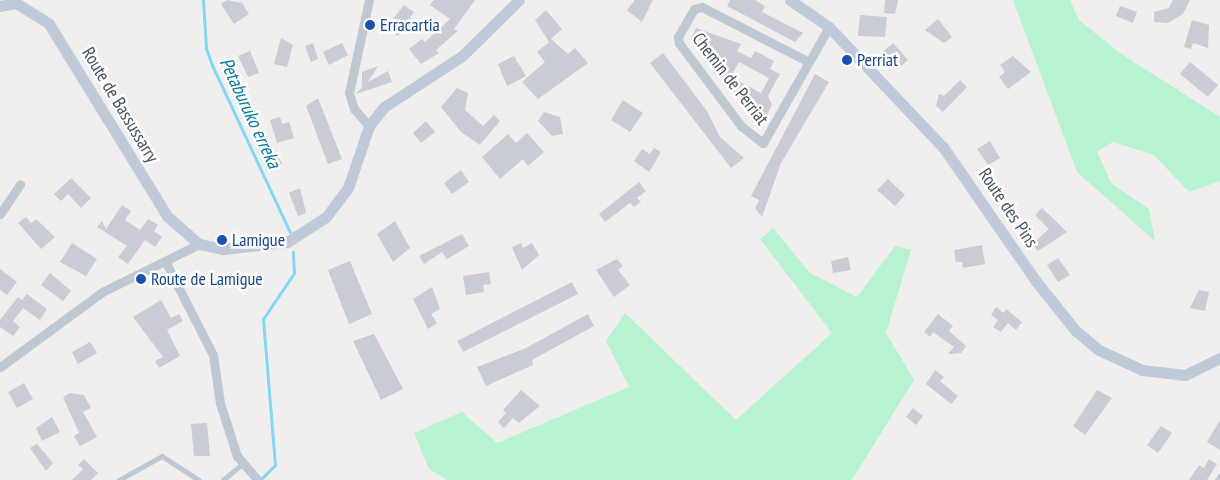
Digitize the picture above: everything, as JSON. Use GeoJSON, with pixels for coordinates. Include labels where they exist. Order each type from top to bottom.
{"type":"FeatureCollection","features":[{"type":"Feature","properties":{"kind":"street"},"geometry":{"type":"LineString","coordinates":[[369,0],[350,93],[354,109],[369,126]]}},
{"type":"Feature","properties":{"kind":"street"},"geometry":{"type":"LineString","coordinates":[[0,368],[102,292],[166,263],[199,244],[223,249],[269,246],[309,230],[326,216],[348,188],[369,126],[384,107],[462,56],[518,0]]}},
{"type":"Feature","properties":{"kind":"street","name":"Route des Pins"},"geometry":{"type":"LineString","coordinates":[[790,0],[829,27],[959,166],[1035,280],[1075,330],[1106,354],[1142,370],[1185,374],[1220,358]]}},
{"type":"Feature","properties":{"kind":"street","name":"Route de Bassussarry"},"geometry":{"type":"LineString","coordinates":[[0,6],[16,3],[49,24],[167,216],[199,244]]}},
{"type":"Feature","properties":{"kind":"street","name":"Chemin de Perriat"},"geometry":{"type":"LineString","coordinates":[[807,61],[702,7],[694,9],[678,36],[678,43],[741,126],[763,143],[807,61],[829,27]]}},
{"type":"Feature","properties":{"kind":"street"},"geometry":{"type":"LineString","coordinates":[[0,214],[20,184]]}},
{"type":"Feature","properties":{"kind":"street"},"geometry":{"type":"LineString","coordinates":[[166,263],[213,355],[220,403],[242,464],[258,480]]}},
{"type":"Feature","properties":{"kind":"lane"},"geometry":{"type":"LineString","coordinates":[[119,480],[162,456],[199,480]]}},
{"type":"Feature","properties":{"kind":"lane"},"geometry":{"type":"LineString","coordinates":[[223,480],[242,464]]}},
{"type":"Feature","properties":{"kind":"lane"},"geometry":{"type":"LineString","coordinates":[[1217,480],[1220,476]]}},
{"type":"Feature","properties":{"kind":"green space"},"geometry":{"type":"Polygon","coordinates":[[[1013,0],[1070,0],[1079,20],[1120,53],[1220,117],[1220,181],[1189,192],[1154,155],[1113,142],[1097,152],[1112,184],[1149,209],[1155,241],[1077,172],[1013,0]]]}},
{"type":"Feature","properties":{"kind":"green space"},"geometry":{"type":"Polygon","coordinates":[[[773,228],[810,273],[857,297],[895,246],[911,250],[886,333],[914,380],[852,480],[447,480],[429,469],[414,433],[462,412],[497,443],[629,387],[606,341],[625,313],[736,420],[832,333],[760,239],[773,228]]]}},
{"type":"Feature","properties":{"kind":"building"},"geometry":{"type":"Polygon","coordinates":[[[227,0],[242,3],[249,14],[234,24],[221,4],[227,0]]]}},
{"type":"Feature","properties":{"kind":"building"},"geometry":{"type":"Polygon","coordinates":[[[434,0],[475,0],[454,29],[458,31],[436,50],[439,53],[421,64],[409,49],[422,39],[425,42],[450,19],[430,5],[434,0]]]}},
{"type":"Feature","properties":{"kind":"building"},"geometry":{"type":"Polygon","coordinates":[[[635,0],[653,0],[642,22],[627,10],[635,0]]]}},
{"type":"Feature","properties":{"kind":"building"},"geometry":{"type":"Polygon","coordinates":[[[730,0],[755,0],[765,6],[762,12],[803,33],[795,42],[727,6],[730,0]]]}},
{"type":"Feature","properties":{"kind":"building"},"geometry":{"type":"Polygon","coordinates":[[[885,0],[898,0],[895,14],[884,13],[885,0]]]}},
{"type":"Feature","properties":{"kind":"building"},"geometry":{"type":"Polygon","coordinates":[[[1173,0],[1190,0],[1183,14],[1168,23],[1154,22],[1154,12],[1169,8],[1173,0]]]}},
{"type":"Feature","properties":{"kind":"building"},"geometry":{"type":"Polygon","coordinates":[[[404,5],[414,12],[398,36],[386,28],[404,5]]]}},
{"type":"Feature","properties":{"kind":"building"},"geometry":{"type":"Polygon","coordinates":[[[1120,6],[1137,12],[1133,23],[1116,16],[1120,6]]]}},
{"type":"Feature","properties":{"kind":"building"},"geometry":{"type":"Polygon","coordinates":[[[546,10],[562,29],[551,39],[568,54],[575,48],[588,63],[538,99],[522,82],[545,62],[537,52],[549,42],[535,20],[546,10]]]}},
{"type":"Feature","properties":{"kind":"building"},"geometry":{"type":"Polygon","coordinates":[[[860,15],[887,17],[885,37],[858,36],[860,15]]]}},
{"type":"Feature","properties":{"kind":"building"},"geometry":{"type":"Polygon","coordinates":[[[938,19],[952,37],[944,43],[925,30],[938,19]]]}},
{"type":"Feature","properties":{"kind":"building"},"geometry":{"type":"Polygon","coordinates":[[[1192,20],[1209,25],[1208,48],[1193,43],[1191,49],[1184,47],[1192,20]]]}},
{"type":"Feature","properties":{"kind":"building"},"geometry":{"type":"Polygon","coordinates":[[[696,28],[741,44],[737,51],[751,58],[755,51],[774,61],[770,69],[780,74],[768,96],[772,105],[763,123],[753,118],[754,105],[729,90],[735,79],[761,93],[769,78],[739,62],[728,81],[713,73],[721,58],[694,44],[691,38],[696,28]]]}},
{"type":"Feature","properties":{"kind":"building"},"geometry":{"type":"Polygon","coordinates":[[[281,38],[293,45],[287,67],[274,64],[281,38]]]}},
{"type":"Feature","properties":{"kind":"building"},"geometry":{"type":"Polygon","coordinates":[[[313,43],[318,59],[311,62],[305,46],[313,43]]]}},
{"type":"Feature","properties":{"kind":"building"},"geometry":{"type":"Polygon","coordinates":[[[342,43],[348,55],[329,65],[323,52],[342,43]]]}},
{"type":"Feature","properties":{"kind":"building"},"geometry":{"type":"Polygon","coordinates":[[[893,43],[908,60],[900,67],[893,59],[887,64],[879,55],[893,43]]]}},
{"type":"Feature","properties":{"kind":"building"},"geometry":{"type":"Polygon","coordinates":[[[250,51],[259,73],[248,77],[238,56],[250,51]]]}},
{"type":"Feature","properties":{"kind":"building"},"geometry":{"type":"Polygon","coordinates":[[[663,53],[707,111],[720,137],[744,158],[731,168],[650,63],[663,53]]]}},
{"type":"Feature","properties":{"kind":"building"},"geometry":{"type":"Polygon","coordinates":[[[514,56],[526,76],[507,86],[498,64],[514,56]]]}},
{"type":"Feature","properties":{"kind":"building"},"geometry":{"type":"Polygon","coordinates":[[[1013,56],[1031,72],[1008,89],[999,77],[1005,72],[1000,65],[1013,56]]]}},
{"type":"Feature","properties":{"kind":"building"},"geometry":{"type":"Polygon","coordinates":[[[1190,62],[1218,85],[1208,97],[1180,74],[1190,62]]]}},
{"type":"Feature","properties":{"kind":"building"},"geometry":{"type":"Polygon","coordinates":[[[378,66],[368,82],[388,71],[392,82],[356,94],[362,87],[362,72],[378,66]]]}},
{"type":"Feature","properties":{"kind":"building"},"geometry":{"type":"Polygon","coordinates":[[[815,74],[829,82],[781,163],[762,217],[755,208],[759,200],[751,196],[815,74]]]}},
{"type":"Feature","properties":{"kind":"building"},"geometry":{"type":"Polygon","coordinates":[[[960,80],[967,87],[943,112],[936,106],[939,94],[944,96],[960,80]]]}},
{"type":"Feature","properties":{"kind":"building"},"geometry":{"type":"Polygon","coordinates":[[[457,88],[468,93],[465,110],[483,126],[494,115],[500,121],[480,145],[461,132],[441,107],[457,88]]]}},
{"type":"Feature","properties":{"kind":"building"},"geometry":{"type":"Polygon","coordinates":[[[318,98],[342,159],[328,164],[306,106],[318,98]]]}},
{"type":"Feature","properties":{"kind":"building"},"geometry":{"type":"Polygon","coordinates":[[[623,100],[643,113],[630,132],[611,120],[623,100]]]}},
{"type":"Feature","properties":{"kind":"building"},"geometry":{"type":"Polygon","coordinates":[[[544,112],[560,117],[563,134],[552,136],[538,121],[544,112]]]}},
{"type":"Feature","properties":{"kind":"building"},"geometry":{"type":"Polygon","coordinates":[[[280,117],[282,124],[289,122],[294,138],[277,143],[270,120],[280,117]]]}},
{"type":"Feature","properties":{"kind":"building"},"geometry":{"type":"Polygon","coordinates":[[[426,121],[435,132],[421,143],[413,133],[426,121]]]}},
{"type":"Feature","properties":{"kind":"building"},"geometry":{"type":"Polygon","coordinates":[[[527,133],[544,152],[528,166],[523,159],[500,179],[482,157],[508,134],[516,143],[527,133]]]}},
{"type":"Feature","properties":{"kind":"building"},"geometry":{"type":"Polygon","coordinates":[[[990,141],[1000,158],[988,165],[977,149],[990,141]]]}},
{"type":"Feature","properties":{"kind":"building"},"geometry":{"type":"Polygon","coordinates":[[[654,148],[661,152],[649,172],[634,161],[642,149],[650,154],[654,148]]]}},
{"type":"Feature","properties":{"kind":"building"},"geometry":{"type":"Polygon","coordinates":[[[276,151],[282,164],[270,169],[264,156],[276,151]]]}},
{"type":"Feature","properties":{"kind":"building"},"geometry":{"type":"Polygon","coordinates":[[[461,170],[469,182],[452,194],[444,183],[461,170]]]}},
{"type":"Feature","properties":{"kind":"building"},"geometry":{"type":"Polygon","coordinates":[[[71,178],[91,198],[81,208],[68,194],[61,201],[54,194],[71,178]]]}},
{"type":"Feature","properties":{"kind":"building"},"geometry":{"type":"Polygon","coordinates":[[[888,179],[905,195],[895,206],[877,190],[888,179]]]}},
{"type":"Feature","properties":{"kind":"building"},"geometry":{"type":"Polygon","coordinates":[[[639,182],[646,191],[637,198],[641,202],[634,207],[630,203],[605,222],[599,214],[639,182]]]}},
{"type":"Feature","properties":{"kind":"building"},"geometry":{"type":"Polygon","coordinates":[[[300,188],[306,213],[298,216],[289,193],[300,188]]]}},
{"type":"Feature","properties":{"kind":"building"},"geometry":{"type":"Polygon","coordinates":[[[122,205],[131,211],[125,220],[140,230],[148,219],[158,225],[154,231],[162,237],[155,247],[145,240],[128,264],[118,257],[127,246],[97,227],[102,221],[106,229],[122,205]]]}},
{"type":"Feature","properties":{"kind":"building"},"geometry":{"type":"Polygon","coordinates":[[[1042,208],[1067,232],[1038,251],[1032,244],[1049,229],[1035,215],[1042,208]]]}},
{"type":"Feature","properties":{"kind":"building"},"geometry":{"type":"Polygon","coordinates":[[[26,217],[31,223],[36,219],[55,237],[41,249],[18,223],[26,217]]]}},
{"type":"Feature","properties":{"kind":"building"},"geometry":{"type":"Polygon","coordinates":[[[395,221],[410,248],[393,262],[377,234],[395,221]]]}},
{"type":"Feature","properties":{"kind":"building"},"geometry":{"type":"Polygon","coordinates":[[[462,234],[469,246],[447,259],[442,252],[424,264],[419,256],[462,234]]]}},
{"type":"Feature","properties":{"kind":"building"},"geometry":{"type":"Polygon","coordinates":[[[72,243],[97,259],[86,276],[60,262],[72,243]]]}},
{"type":"Feature","properties":{"kind":"building"},"geometry":{"type":"Polygon","coordinates":[[[521,243],[523,248],[532,243],[539,255],[522,270],[512,247],[521,243]]]}},
{"type":"Feature","properties":{"kind":"building"},"geometry":{"type":"Polygon","coordinates":[[[982,245],[985,264],[963,268],[962,262],[956,262],[954,250],[982,245]]]}},
{"type":"Feature","properties":{"kind":"building"},"geometry":{"type":"Polygon","coordinates":[[[848,257],[851,270],[833,273],[831,261],[848,257]]]}},
{"type":"Feature","properties":{"kind":"building"},"geometry":{"type":"Polygon","coordinates":[[[1058,258],[1070,275],[1058,282],[1047,265],[1058,258]]]}},
{"type":"Feature","properties":{"kind":"building"},"geometry":{"type":"Polygon","coordinates":[[[617,259],[623,266],[618,270],[630,285],[614,297],[596,270],[617,259]]]}},
{"type":"Feature","properties":{"kind":"building"},"geometry":{"type":"Polygon","coordinates":[[[350,261],[372,314],[349,324],[328,270],[350,261]]]}},
{"type":"Feature","properties":{"kind":"building"},"geometry":{"type":"Polygon","coordinates":[[[0,269],[17,282],[7,295],[0,290],[0,269]]]}},
{"type":"Feature","properties":{"kind":"building"},"geometry":{"type":"Polygon","coordinates":[[[489,272],[491,284],[483,285],[484,292],[466,295],[463,276],[489,272]]]}},
{"type":"Feature","properties":{"kind":"building"},"geometry":{"type":"Polygon","coordinates":[[[50,273],[71,291],[63,301],[41,285],[50,273]]]}},
{"type":"Feature","properties":{"kind":"building"},"geometry":{"type":"Polygon","coordinates":[[[572,282],[578,294],[463,352],[457,341],[572,282]]]}},
{"type":"Feature","properties":{"kind":"building"},"geometry":{"type":"Polygon","coordinates":[[[432,287],[440,309],[431,314],[437,323],[428,329],[413,299],[432,287]]]}},
{"type":"Feature","properties":{"kind":"building"},"geometry":{"type":"Polygon","coordinates":[[[1199,290],[1209,292],[1205,311],[1190,308],[1199,290]]]}},
{"type":"Feature","properties":{"kind":"building"},"geometry":{"type":"Polygon","coordinates":[[[27,294],[47,309],[40,320],[23,308],[13,321],[20,327],[13,336],[0,327],[0,320],[18,297],[22,300],[27,294]]]}},
{"type":"Feature","properties":{"kind":"building"},"geometry":{"type":"Polygon","coordinates":[[[161,300],[171,318],[179,314],[183,321],[167,330],[180,356],[159,368],[155,361],[163,357],[133,317],[161,300]]]}},
{"type":"Feature","properties":{"kind":"building"},"geometry":{"type":"Polygon","coordinates":[[[996,307],[1004,313],[1006,309],[1022,322],[1016,330],[1008,323],[1001,332],[993,327],[998,320],[991,315],[996,307]]]}},
{"type":"Feature","properties":{"kind":"building"},"geometry":{"type":"Polygon","coordinates":[[[588,314],[594,326],[532,360],[533,365],[486,386],[477,367],[526,348],[588,314]]]}},
{"type":"Feature","properties":{"kind":"building"},"geometry":{"type":"Polygon","coordinates":[[[938,314],[953,326],[949,331],[966,346],[961,353],[948,354],[954,347],[933,332],[930,337],[924,332],[938,314]]]}},
{"type":"Feature","properties":{"kind":"building"},"geometry":{"type":"Polygon","coordinates":[[[374,334],[403,389],[381,400],[353,341],[374,334]]]}},
{"type":"Feature","properties":{"kind":"building"},"geometry":{"type":"Polygon","coordinates":[[[90,342],[97,353],[78,364],[72,352],[90,342]]]}},
{"type":"Feature","properties":{"kind":"building"},"geometry":{"type":"Polygon","coordinates":[[[935,370],[944,377],[940,381],[958,396],[951,404],[926,384],[935,370]]]}},
{"type":"Feature","properties":{"kind":"building"},"geometry":{"type":"Polygon","coordinates":[[[24,383],[33,399],[17,408],[8,392],[24,383]]]}},
{"type":"Feature","properties":{"kind":"building"},"geometry":{"type":"Polygon","coordinates":[[[521,390],[540,406],[519,423],[513,418],[504,428],[498,422],[506,413],[503,410],[521,390]]]}},
{"type":"Feature","properties":{"kind":"building"},"geometry":{"type":"Polygon","coordinates":[[[1097,390],[1112,398],[1085,435],[1073,426],[1097,390]]]}},
{"type":"Feature","properties":{"kind":"building"},"geometry":{"type":"Polygon","coordinates":[[[70,393],[84,395],[91,408],[83,412],[97,437],[80,446],[74,436],[79,433],[63,397],[70,393]]]}},
{"type":"Feature","properties":{"kind":"building"},"geometry":{"type":"Polygon","coordinates":[[[913,408],[923,416],[916,425],[906,417],[913,408]]]}},
{"type":"Feature","properties":{"kind":"building"},"geometry":{"type":"Polygon","coordinates":[[[52,417],[60,432],[42,441],[36,428],[52,417]]]}},
{"type":"Feature","properties":{"kind":"building"},"geometry":{"type":"Polygon","coordinates":[[[1220,420],[1220,450],[1207,442],[1220,420]]]}},
{"type":"Feature","properties":{"kind":"building"},"geometry":{"type":"Polygon","coordinates":[[[207,423],[210,456],[194,456],[191,424],[207,423]]]}},
{"type":"Feature","properties":{"kind":"building"},"geometry":{"type":"Polygon","coordinates":[[[1161,426],[1172,433],[1158,453],[1147,445],[1161,426]]]}},
{"type":"Feature","properties":{"kind":"building"},"geometry":{"type":"Polygon","coordinates":[[[37,444],[53,463],[46,471],[30,448],[37,444]]]}},
{"type":"Feature","properties":{"kind":"building"},"geometry":{"type":"Polygon","coordinates":[[[84,459],[98,473],[91,480],[72,480],[83,469],[78,465],[84,459]]]}},
{"type":"Feature","properties":{"kind":"building"},"geometry":{"type":"Polygon","coordinates":[[[1209,459],[1217,464],[1207,480],[1189,480],[1199,465],[1204,468],[1209,459]]]}},
{"type":"Feature","properties":{"kind":"waterway","name":"Petaburuko erreka"},"geometry":{"type":"LineString","coordinates":[[203,0],[206,48],[212,65],[290,232]]}},
{"type":"Feature","properties":{"kind":"waterway","name":"Petaburuko erreka"},"geometry":{"type":"LineString","coordinates":[[262,478],[275,465],[263,319],[294,273],[293,252]]}},
{"type":"Feature","properties":{"kind":"place","name":"Erracartia"},"geometry":{"type":"Point","coordinates":[370,25]}},
{"type":"Feature","properties":{"kind":"place","name":"Perriat"},"geometry":{"type":"Point","coordinates":[847,60]}},
{"type":"Feature","properties":{"kind":"place","name":"Lamigue"},"geometry":{"type":"Point","coordinates":[222,240]}},
{"type":"Feature","properties":{"kind":"place","name":"Route de Lamigue"},"geometry":{"type":"Point","coordinates":[141,279]}}]}
